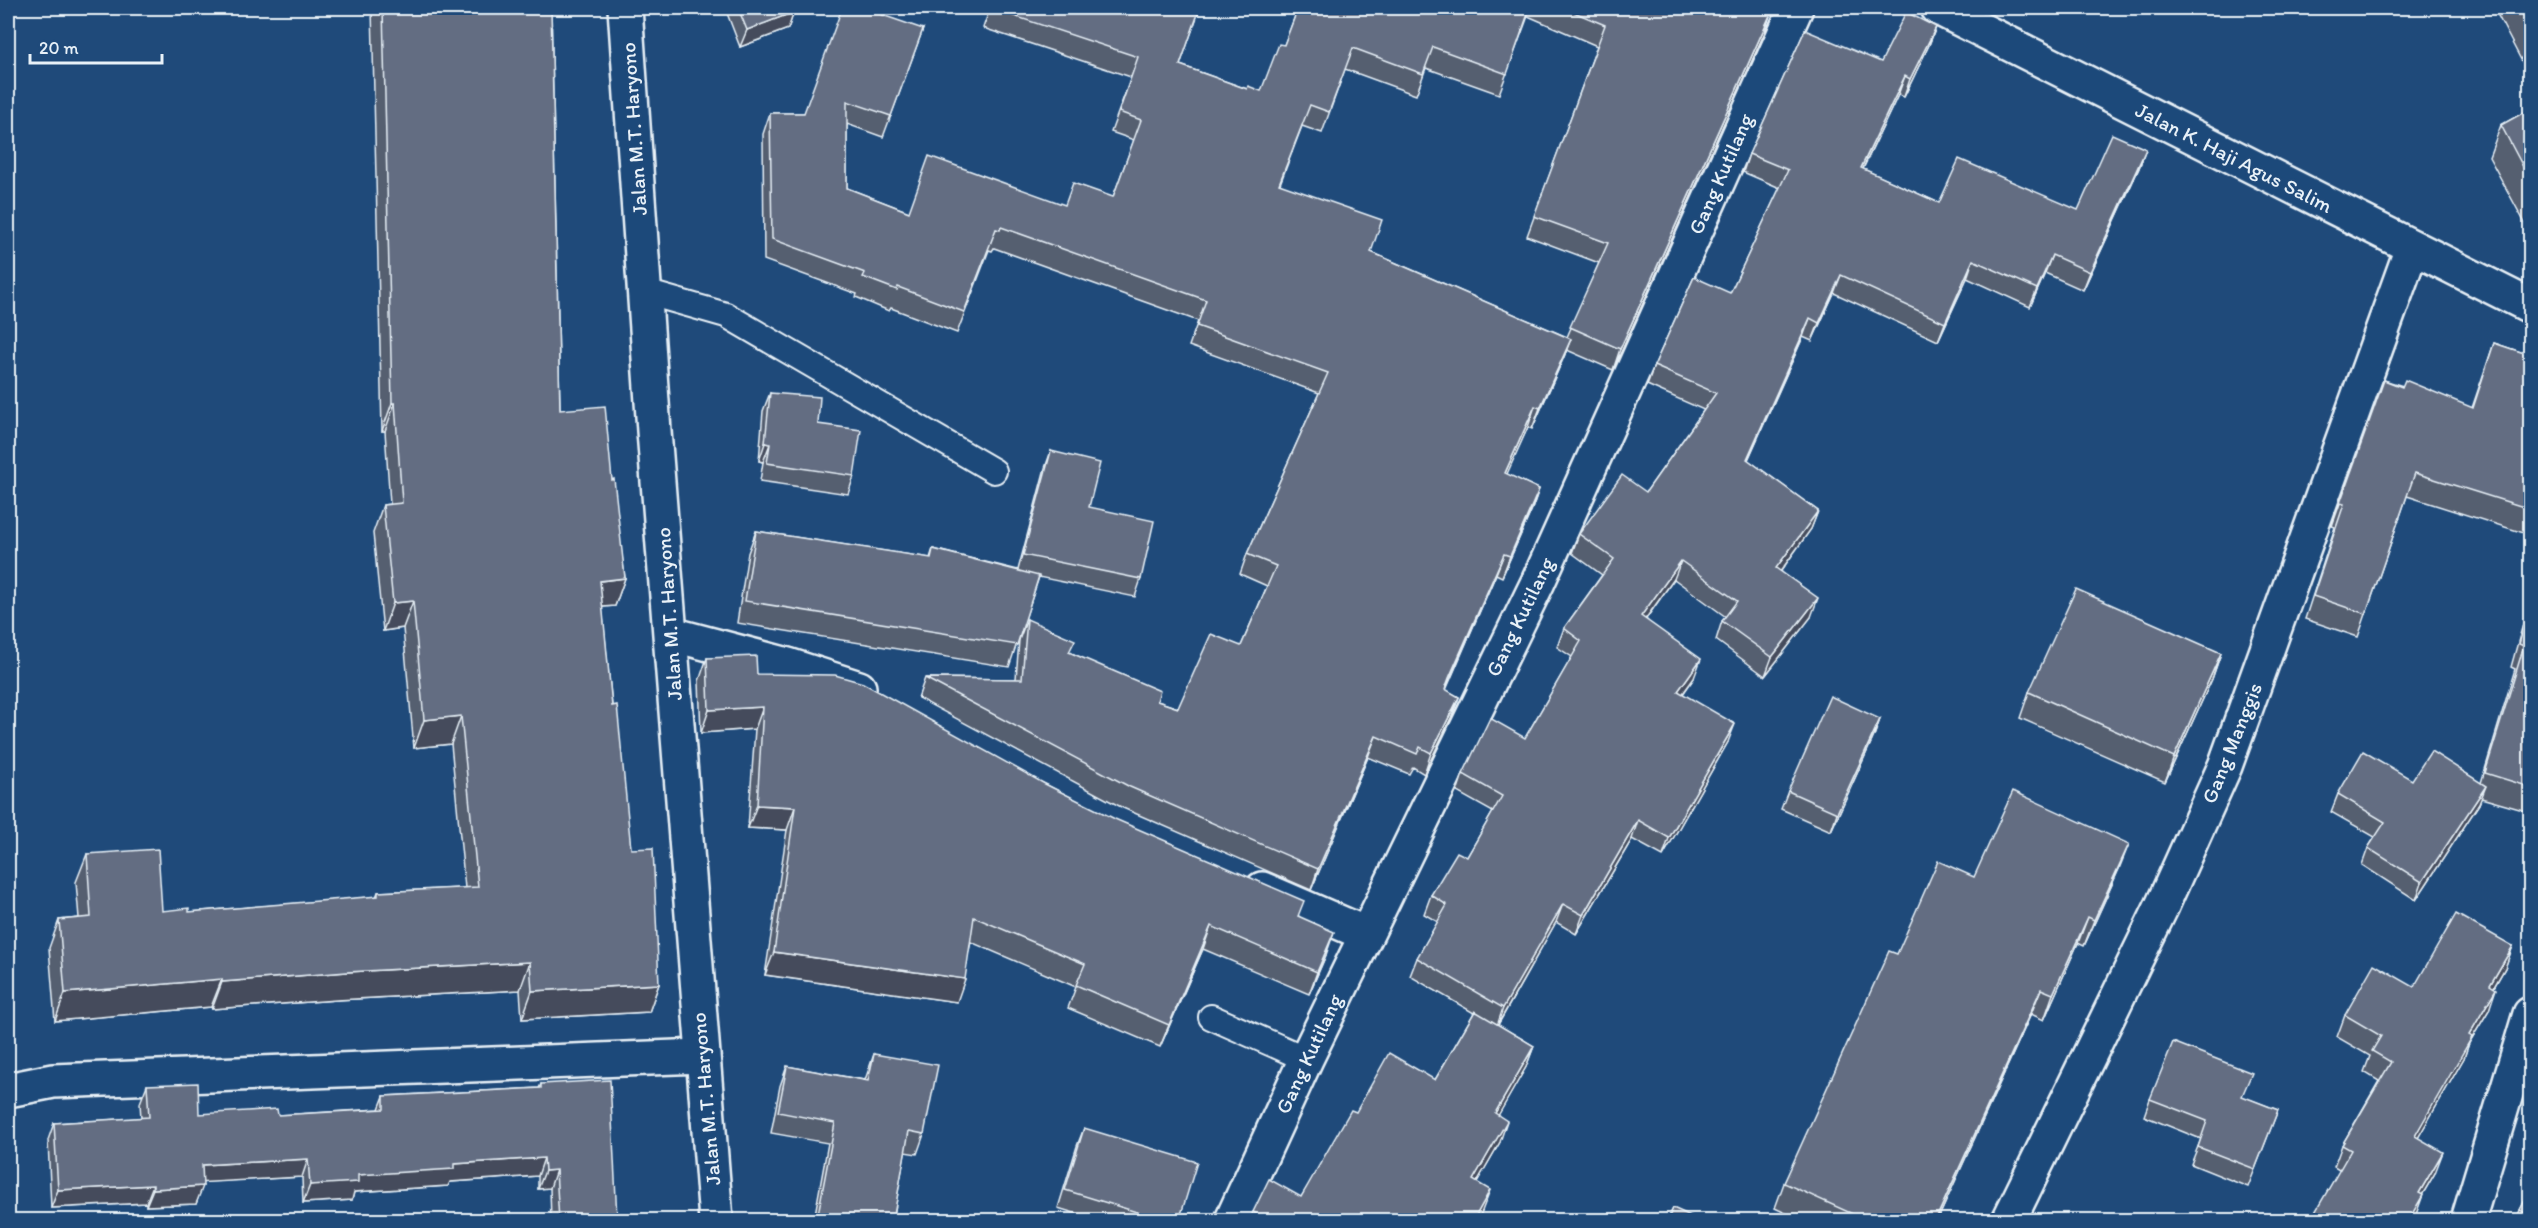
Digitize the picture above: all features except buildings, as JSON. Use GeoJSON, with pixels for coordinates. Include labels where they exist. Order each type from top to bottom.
{"type":"FeatureCollection","features":[{"type":"Feature","properties":{"kind":"street","name":"Jalan M.T. Haryono"},"geometry":{"type":"LineString","coordinates":[[626,8],[645,292],[716,1221]]}},
{"type":"Feature","properties":{"kind":"street","name":"Gang Kutilang"},"geometry":{"type":"LineString","coordinates":[[1232,1221],[1306,1059],[1538,582],[1796,8]]}},
{"type":"Feature","properties":{"kind":"street","name":"Jalan K. Haji Agus Salim"},"geometry":{"type":"LineString","coordinates":[[1938,8],[1972,15],[2412,248],[2530,306]]}},
{"type":"Feature","properties":{"kind":"street","name":"Gang Manggis"},"geometry":{"type":"LineString","coordinates":[[2009,1221],[2162,906],[2225,766],[2412,248]]}},
{"type":"Feature","properties":{"kind":"street"},"geometry":{"type":"LineString","coordinates":[[671,634],[788,665],[862,689],[889,702]]}},
{"type":"Feature","properties":{"kind":"street"},"geometry":{"type":"LineString","coordinates":[[1235,877],[1366,934]]}},
{"type":"Feature","properties":{"kind":"street"},"geometry":{"type":"LineString","coordinates":[[2468,1221],[2530,1014]]}},
{"type":"Feature","properties":{"kind":"street"},"geometry":{"type":"LineString","coordinates":[[8,1090],[53,1081],[702,1056]]}},
{"type":"Feature","properties":{"kind":"lane"},"geometry":{"type":"LineString","coordinates":[[645,292],[726,315],[994,471]]}},
{"type":"Feature","properties":{"kind":"lane"},"geometry":{"type":"LineString","coordinates":[[1211,1017],[1306,1059]]}}]}
